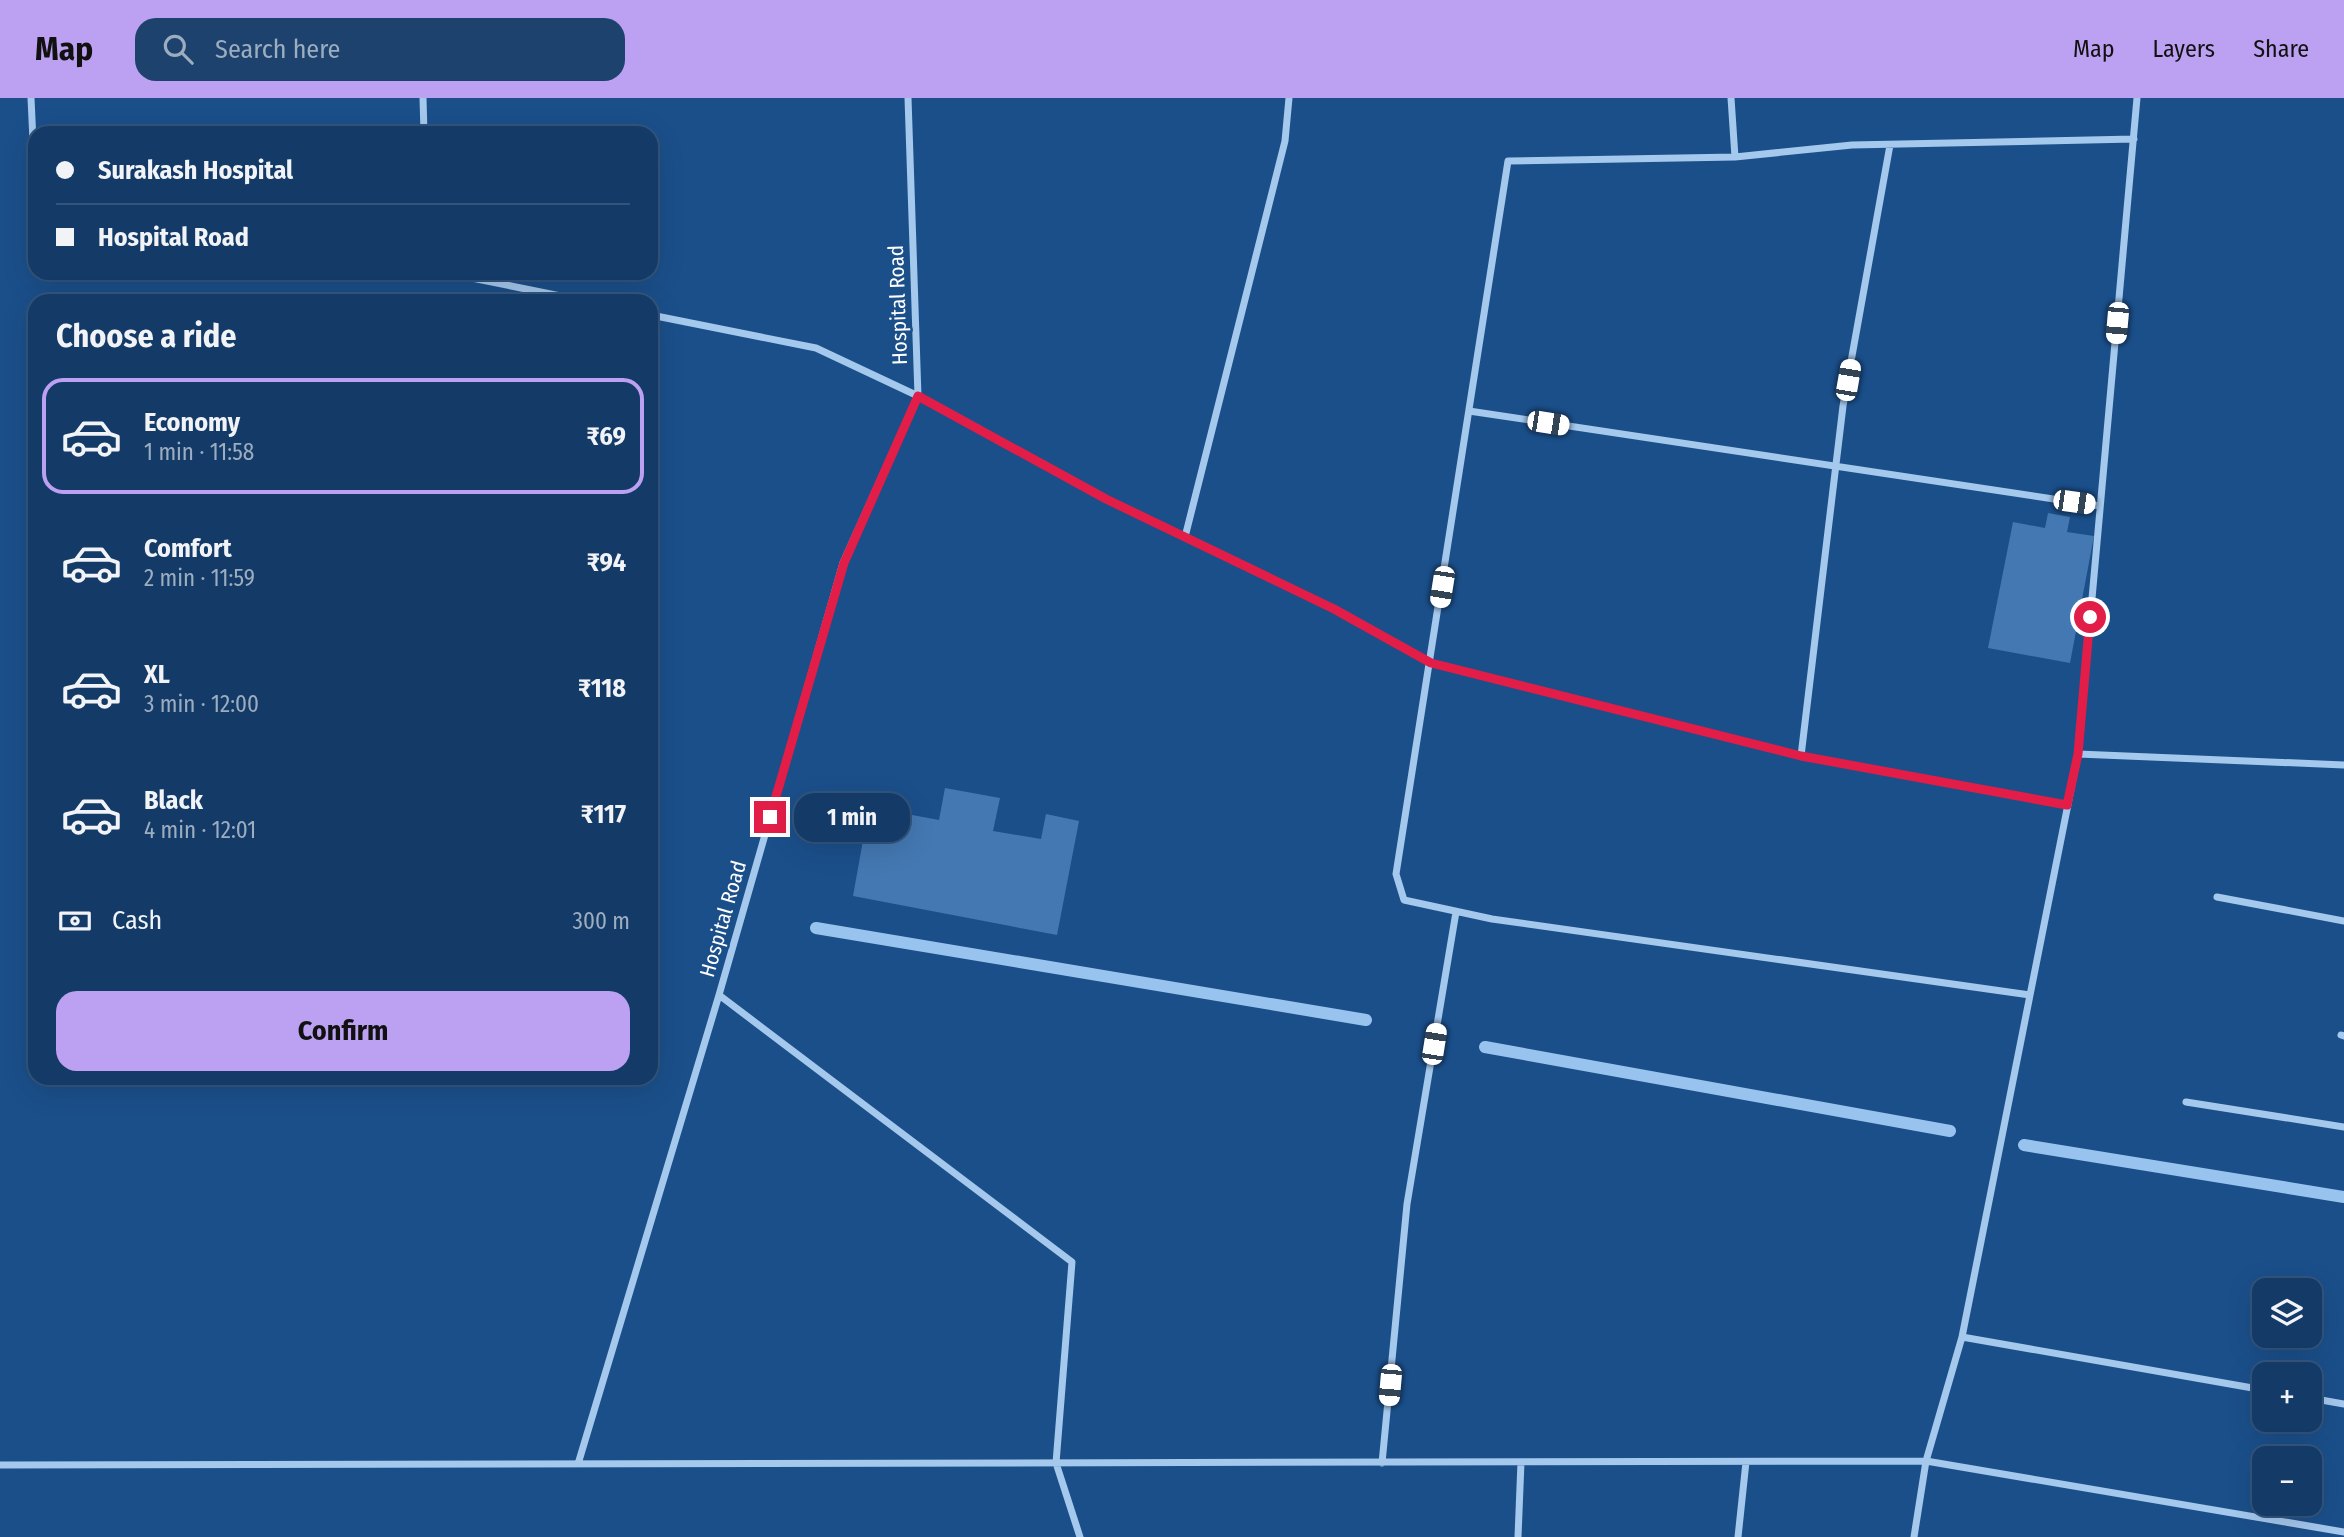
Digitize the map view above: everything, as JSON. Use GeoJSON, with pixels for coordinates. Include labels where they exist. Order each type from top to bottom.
{"type":"FeatureCollection","features":[{"type":"Feature","properties":{"kind":"street"},"geometry":{"type":"LineString","coordinates":[[31,98],[32,126]]}},
{"type":"Feature","properties":{"kind":"street"},"geometry":{"type":"LineString","coordinates":[[423,98],[424,126]]}},
{"type":"Feature","properties":{"kind":"street","name":"Hospital Road"},"geometry":{"type":"LineString","coordinates":[[578,1464],[719,995],[844,563],[918,396],[908,98]]}},
{"type":"Feature","properties":{"kind":"street"},"geometry":{"type":"LineString","coordinates":[[1185,537],[1285,141],[1289,98]]}},
{"type":"Feature","properties":{"kind":"street"},"geometry":{"type":"LineString","coordinates":[[1731,98],[1735,157]]}},
{"type":"Feature","properties":{"kind":"street"},"geometry":{"type":"LineString","coordinates":[[1914,1537],[1926,1461],[1962,1338],[2078,754],[2137,98]]}},
{"type":"Feature","properties":{"kind":"street"},"geometry":{"type":"LineString","coordinates":[[2030,995],[1492,919],[1404,900],[1396,874],[1508,161],[1735,157],[1852,145],[1955,141],[2134,139]]}},
{"type":"Feature","properties":{"kind":"street"},"geometry":{"type":"LineString","coordinates":[[1801,756],[1843,406],[1890,145]]}},
{"type":"Feature","properties":{"kind":"street"},"geometry":{"type":"LineString","coordinates":[[481,280],[550,294]]}},
{"type":"Feature","properties":{"kind":"street"},"geometry":{"type":"LineString","coordinates":[[658,315],[816,348],[918,396],[1106,499],[1334,609],[1431,663],[1801,756],[2067,805]]}},
{"type":"Feature","properties":{"kind":"street"},"geometry":{"type":"LineString","coordinates":[[1469,411],[2100,506]]}},
{"type":"Feature","properties":{"kind":"street"},"geometry":{"type":"LineString","coordinates":[[2078,754],[2344,765]]}},
{"type":"Feature","properties":{"kind":"street"},"geometry":{"type":"LineString","coordinates":[[2217,897],[2344,921]]}},
{"type":"Feature","properties":{"kind":"street"},"geometry":{"type":"LineString","coordinates":[[1382,1463],[1407,1204],[1456,912]]}},
{"type":"Feature","properties":{"kind":"street"},"geometry":{"type":"LineString","coordinates":[[719,995],[1072,1262],[1056,1463],[1080,1537]]}},
{"type":"Feature","properties":{"kind":"street"},"geometry":{"type":"LineString","coordinates":[[2186,1102],[2344,1127]]}},
{"type":"Feature","properties":{"kind":"street"},"geometry":{"type":"LineString","coordinates":[[1962,1338],[2252,1388]]}},
{"type":"Feature","properties":{"kind":"street"},"geometry":{"type":"LineString","coordinates":[[2322,1400],[2344,1404]]}},
{"type":"Feature","properties":{"kind":"street"},"geometry":{"type":"LineString","coordinates":[[0,1465],[1926,1461],[2344,1532]]}},
{"type":"Feature","properties":{"kind":"street"},"geometry":{"type":"LineString","coordinates":[[1518,1537],[1521,1462]]}},
{"type":"Feature","properties":{"kind":"street"},"geometry":{"type":"LineString","coordinates":[[1738,1537],[1746,1462]]}},
{"type":"Feature","properties":{"kind":"building"},"geometry":{"type":"Polygon","coordinates":[[[2048,513],[2070,517],[2067,532],[2094,536],[2070,663],[1988,648],[2013,522],[2045,528],[2048,513]]]}},
{"type":"Feature","properties":{"kind":"building"},"geometry":{"type":"Polygon","coordinates":[[[945,788],[1000,798],[993,831],[1041,839],[1046,814],[1079,821],[1057,935],[853,896],[869,807],[939,820],[945,788]]]}},
{"type":"Feature","properties":{"kind":"waterway"},"geometry":{"type":"LineString","coordinates":[[816,928],[1366,1020]]}},
{"type":"Feature","properties":{"kind":"waterway"},"geometry":{"type":"LineString","coordinates":[[1485,1047],[1950,1131]]}},
{"type":"Feature","properties":{"kind":"waterway"},"geometry":{"type":"LineString","coordinates":[[2024,1145],[2344,1197]]}},
{"type":"Feature","properties":{"kind":"route"},"geometry":{"type":"LineString","coordinates":[[770,817],[844,563],[918,396],[1106,499],[1334,609],[1431,663],[1801,756],[2067,805],[2078,754],[2090,617]]}}]}
